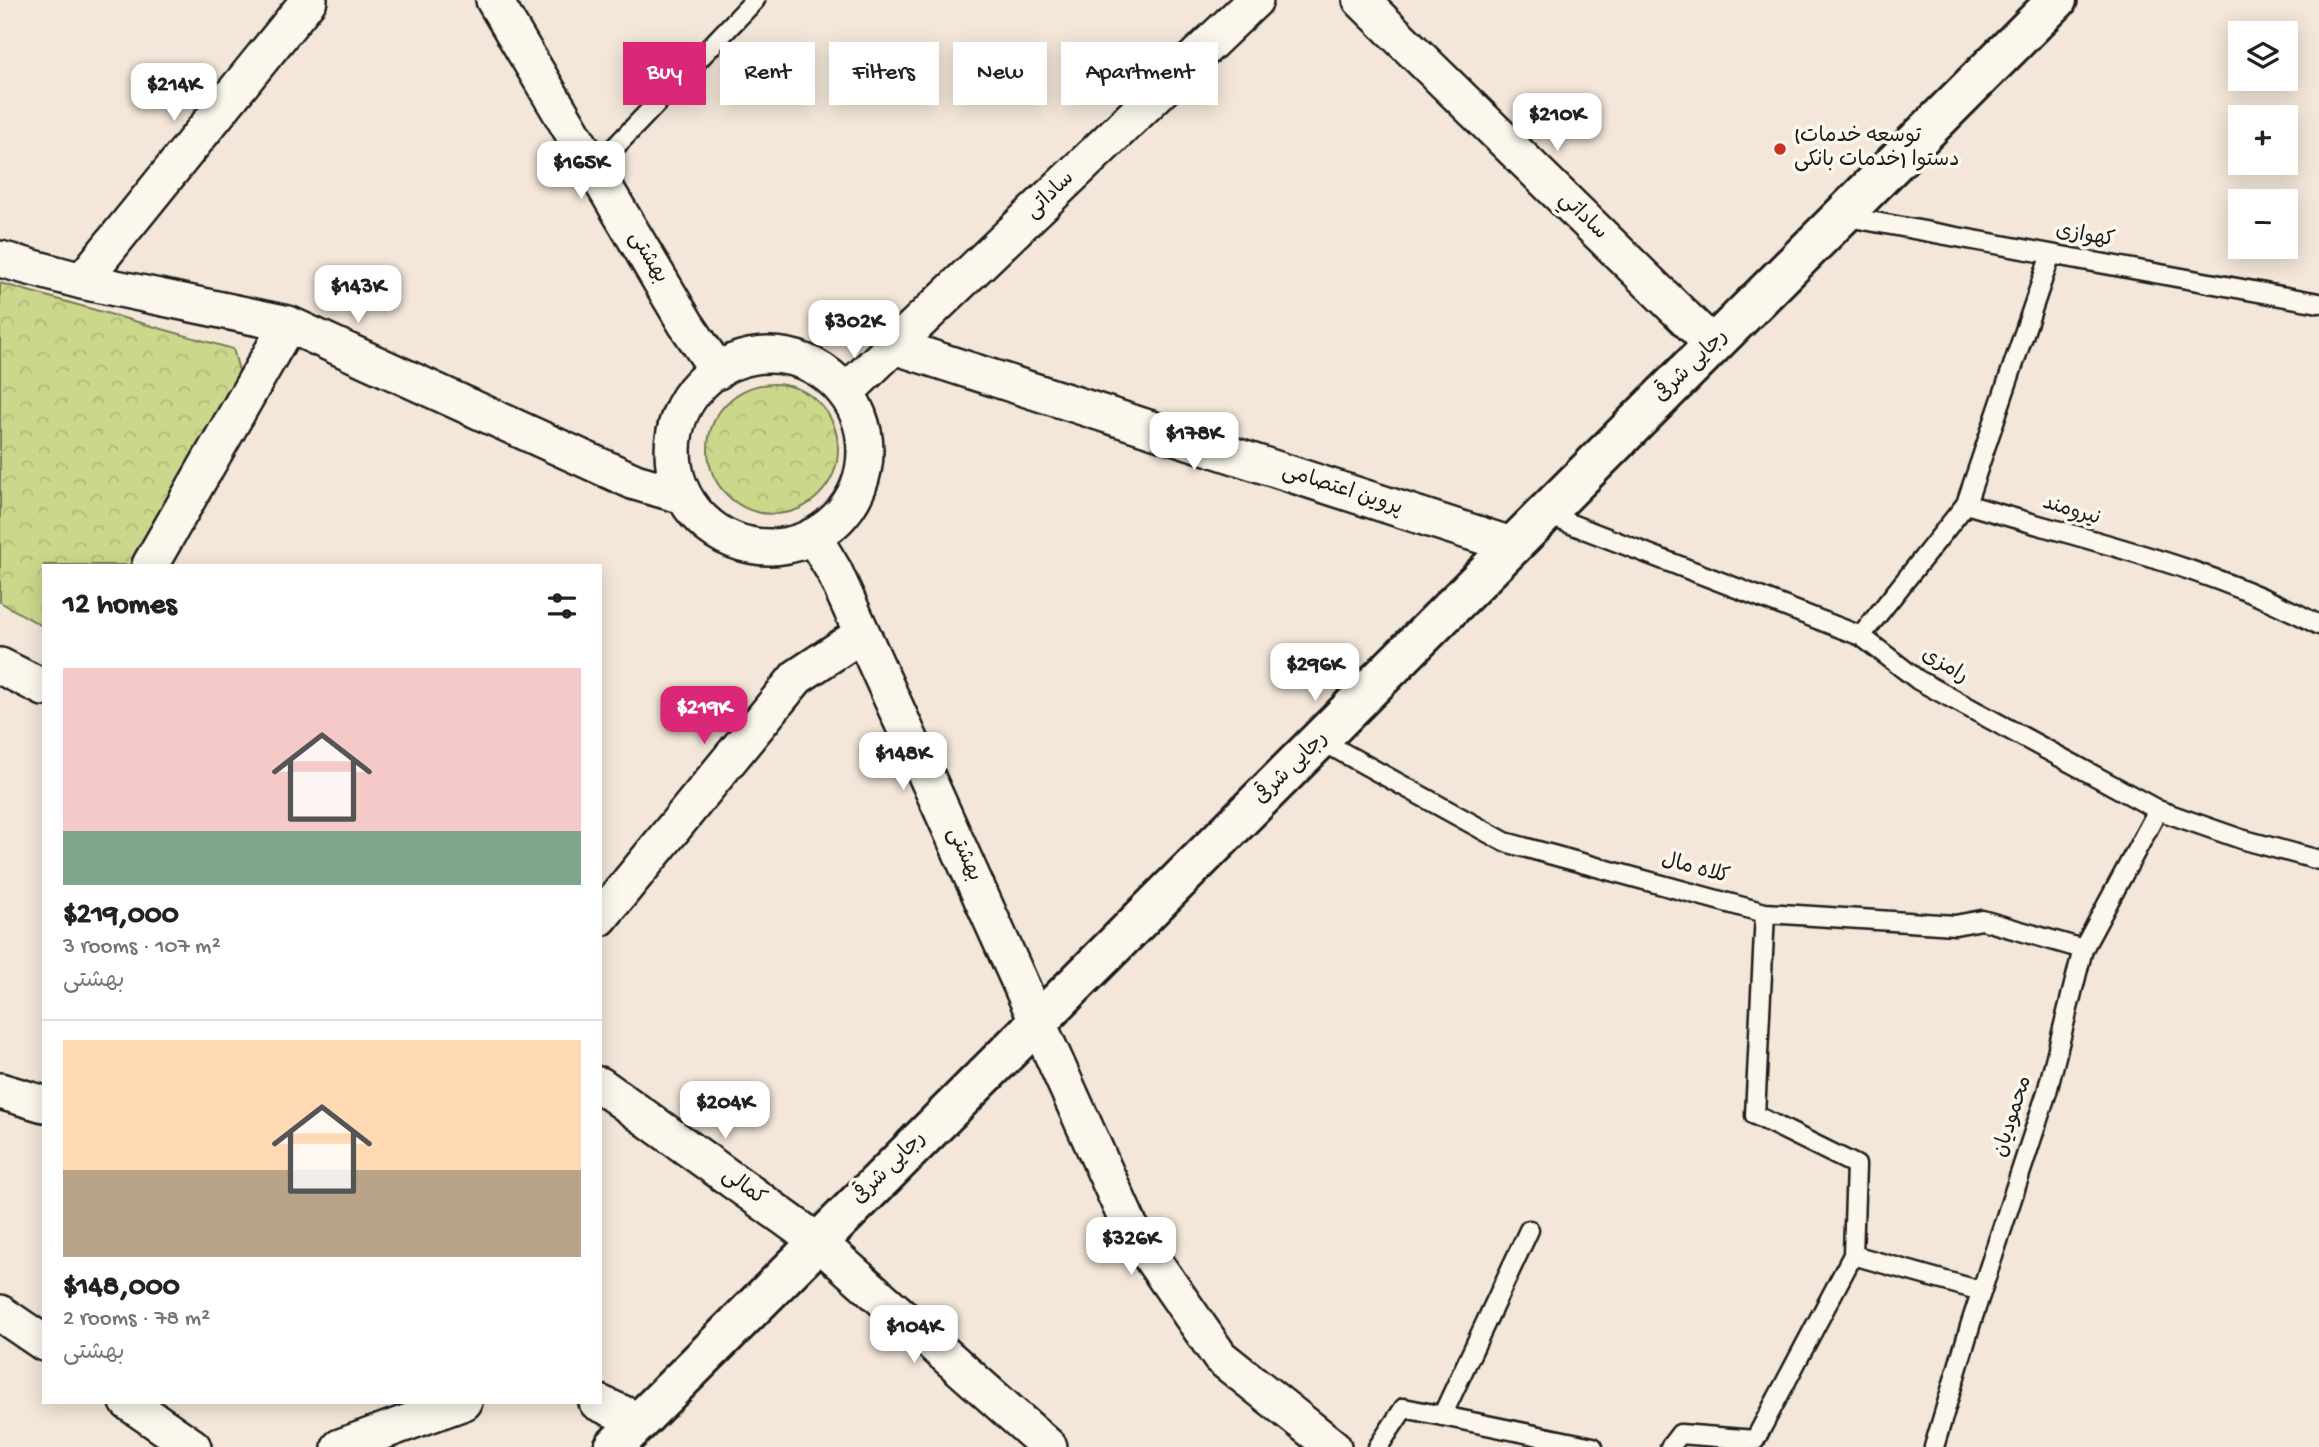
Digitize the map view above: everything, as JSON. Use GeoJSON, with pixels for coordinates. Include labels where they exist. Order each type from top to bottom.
{"type":"FeatureCollection","features":[{"type":"Feature","properties":{"kind":"street"},"geometry":{"type":"LineString","coordinates":[[82,281],[309,0]]}},
{"type":"Feature","properties":{"kind":"street","name":"بهشتی"},"geometry":{"type":"LineString","coordinates":[[494,0],[686,324],[718,370]]}},
{"type":"Feature","properties":{"kind":"street","name":"ساداتی"},"geometry":{"type":"LineString","coordinates":[[846,392],[1255,0]]}},
{"type":"Feature","properties":{"kind":"street","name":"ساداتي"},"geometry":{"type":"LineString","coordinates":[[1361,0],[1713,345]]}},
{"type":"Feature","properties":{"kind":"street","name":"رجایی شرقی"},"geometry":{"type":"LineString","coordinates":[[627,1434],[2057,0]]}},
{"type":"Feature","properties":{"kind":"street"},"geometry":{"type":"LineString","coordinates":[[0,259],[82,281],[288,324],[635,482],[684,496]]}},
{"type":"Feature","properties":{"kind":"street"},"geometry":{"type":"LineString","coordinates":[[151,564],[288,324]]}},
{"type":"Feature","properties":{"kind":"street","name":"پروین اعتصامی"},"geometry":{"type":"LineString","coordinates":[[894,346],[1511,545]]}},
{"type":"Feature","properties":{"kind":"street"},"geometry":{"type":"LineString","coordinates":[[762,354],[794,357],[823,370],[846,392],[861,420],[866,451],[860,483],[845,511],[813,536],[792,545],[761,547],[729,539],[704,522],[684,496],[674,466],[674,434],[685,404],[705,379],[731,361],[762,354]]}},
{"type":"Feature","properties":{"kind":"street","name":"بهشتی"},"geometry":{"type":"LineString","coordinates":[[813,536],[834,571],[1130,1227],[1220,1357],[1333,1447]]}},
{"type":"Feature","properties":{"kind":"street"},"geometry":{"type":"LineString","coordinates":[[602,916],[797,677],[862,634]]}},
{"type":"Feature","properties":{"kind":"street"},"geometry":{"type":"LineString","coordinates":[[0,666],[42,687]]}},
{"type":"Feature","properties":{"kind":"street","name":"کمالی"},"geometry":{"type":"LineString","coordinates":[[602,1086],[817,1241],[1049,1447]]}},
{"type":"Feature","properties":{"kind":"street"},"geometry":{"type":"LineString","coordinates":[[0,1091],[42,1103]]}},
{"type":"Feature","properties":{"kind":"street"},"geometry":{"type":"LineString","coordinates":[[0,1313],[42,1342]]}},
{"type":"Feature","properties":{"kind":"street"},"geometry":{"type":"LineString","coordinates":[[131,1404],[193,1447]]}},
{"type":"Feature","properties":{"kind":"street"},"geometry":{"type":"LineString","coordinates":[[599,1404],[627,1434]]}},
{"type":"Feature","properties":{"kind":"street"},"geometry":{"type":"LineString","coordinates":[[340,1447],[441,1405]]}},
{"type":"Feature","properties":{"kind":"lane"},"geometry":{"type":"LineString","coordinates":[[594,169],[755,0]]}},
{"type":"Feature","properties":{"kind":"lane","name":"کهوازی"},"geometry":{"type":"LineString","coordinates":[[1842,216],[2319,303]]}},
{"type":"Feature","properties":{"kind":"lane"},"geometry":{"type":"LineString","coordinates":[[1861,636],[1966,504],[2051,254]]}},
{"type":"Feature","properties":{"kind":"lane","name":"نیرومند"},"geometry":{"type":"LineString","coordinates":[[1966,504],[2188,569],[2294,612],[2319,625]]}},
{"type":"Feature","properties":{"kind":"lane","name":"رامزی"},"geometry":{"type":"LineString","coordinates":[[1545,514],[1861,636],[1918,680],[2158,810],[2241,839],[2319,860]]}},
{"type":"Feature","properties":{"kind":"lane","name":"کلاه مال"},"geometry":{"type":"LineString","coordinates":[[1320,740],[1505,842],[1765,913],[1955,925],[1982,920],[2083,949]]}},
{"type":"Feature","properties":{"kind":"lane","name":"محمودیان"},"geometry":{"type":"LineString","coordinates":[[1934,1447],[1981,1291],[2048,1091],[2083,949],[2158,810]]}},
{"type":"Feature","properties":{"kind":"lane"},"geometry":{"type":"LineString","coordinates":[[1670,1447],[1680,1434],[1755,1440],[1853,1255],[1856,1165],[1755,1115],[1765,913]]}},
{"type":"Feature","properties":{"kind":"lane"},"geometry":{"type":"LineString","coordinates":[[1442,1416],[1529,1230]]}},
{"type":"Feature","properties":{"kind":"lane"},"geometry":{"type":"LineString","coordinates":[[1853,1255],[1981,1291]]}},
{"type":"Feature","properties":{"kind":"lane"},"geometry":{"type":"LineString","coordinates":[[1378,1447],[1404,1408],[1593,1447]]}},
{"type":"Feature","properties":{"kind":"green space"},"geometry":{"type":"Polygon","coordinates":[[[0,283],[233,349],[242,381],[133,564],[42,564],[42,626],[0,602],[0,283]]]}},
{"type":"Feature","properties":{"kind":"green space"},"geometry":{"type":"Polygon","coordinates":[[[773,384],[798,389],[819,403],[833,424],[838,449],[833,474],[819,495],[798,509],[773,514],[748,509],[727,495],[713,474],[708,449],[713,424],[727,403],[748,389],[773,384]]]}},
{"type":"Feature","properties":{"kind":"place","name":"(توسعه خدمات دستوا (خدمات بانکی"},"geometry":{"type":"Point","coordinates":[1780,149]}}]}
